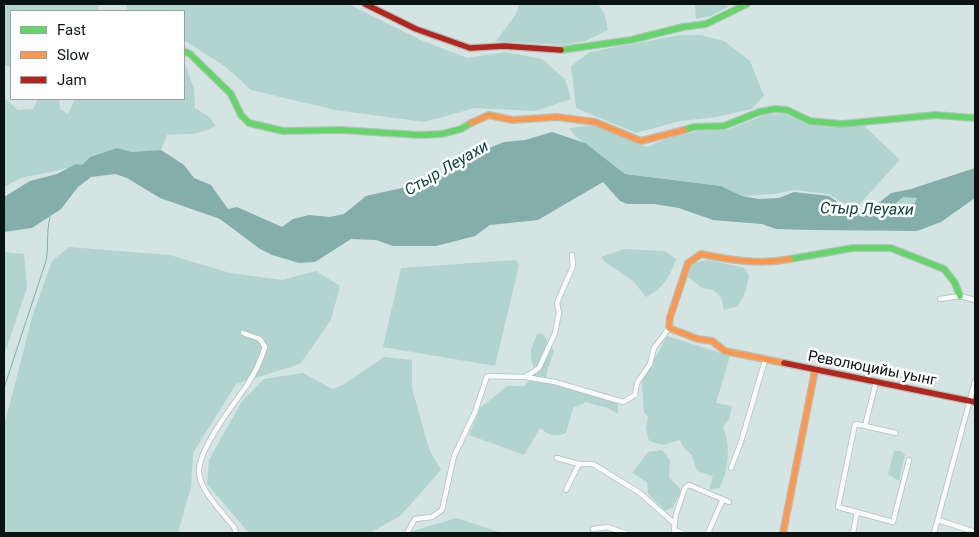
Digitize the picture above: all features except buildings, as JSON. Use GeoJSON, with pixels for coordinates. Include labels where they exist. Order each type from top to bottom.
{"type":"FeatureCollection","features":[{"type":"Feature","properties":{"kind":"street"},"geometry":{"type":"LineString","coordinates":[[365,4],[416,29],[454,44],[470,48],[504,46],[550,50],[569,50],[631,40],[681,27],[706,24],[748,4]]}},
{"type":"Feature","properties":{"kind":"street"},"geometry":{"type":"LineString","coordinates":[[185,52],[190,54],[226,89],[241,115],[249,122],[283,131],[334,130],[419,135],[442,134],[461,129],[480,117],[495,115],[512,120],[557,117],[595,122],[640,141],[647,141],[694,127],[724,126],[762,111],[775,109],[787,110],[810,121],[842,124],[935,114],[975,118]]}},
{"type":"Feature","properties":{"kind":"street"},"geometry":{"type":"LineString","coordinates":[[407,533],[415,519],[432,517],[442,510],[454,456],[475,412],[487,376],[525,377],[555,382],[623,402],[635,395],[637,383],[650,364],[654,348],[669,328],[670,317],[688,263],[701,254],[745,262],[774,262],[853,248],[891,248],[944,269],[955,283],[960,296]]}},
{"type":"Feature","properties":{"kind":"street"},"geometry":{"type":"LineString","coordinates":[[525,377],[539,368],[555,333],[559,313],[557,302],[573,266],[572,255]]}},
{"type":"Feature","properties":{"kind":"street"},"geometry":{"type":"LineString","coordinates":[[940,299],[960,296],[975,300]]}},
{"type":"Feature","properties":{"kind":"street","name":"Революцийы уынг"},"geometry":{"type":"LineString","coordinates":[[669,328],[698,339],[712,341],[725,352],[972,402]]}},
{"type":"Feature","properties":{"kind":"street"},"geometry":{"type":"LineString","coordinates":[[236,533],[234,527],[202,484],[198,472],[214,432],[248,384],[262,357],[265,347],[260,339],[242,332]]}},
{"type":"Feature","properties":{"kind":"street"},"geometry":{"type":"LineString","coordinates":[[731,468],[741,442],[764,360]]}},
{"type":"Feature","properties":{"kind":"street"},"geometry":{"type":"LineString","coordinates":[[783,533],[815,370]]}},
{"type":"Feature","properties":{"kind":"street"},"geometry":{"type":"LineString","coordinates":[[934,533],[972,402],[975,381]]}},
{"type":"Feature","properties":{"kind":"street"},"geometry":{"type":"LineString","coordinates":[[865,426],[876,382]]}},
{"type":"Feature","properties":{"kind":"street"},"geometry":{"type":"LineString","coordinates":[[896,433],[855,424],[838,507],[893,522],[909,460]]}},
{"type":"Feature","properties":{"kind":"street"},"geometry":{"type":"LineString","coordinates":[[558,458],[579,464],[593,464],[640,493],[674,524]]}},
{"type":"Feature","properties":{"kind":"street"},"geometry":{"type":"LineString","coordinates":[[566,490],[579,464]]}},
{"type":"Feature","properties":{"kind":"street"},"geometry":{"type":"LineString","coordinates":[[683,533],[672,532],[685,488],[689,486],[729,502]]}},
{"type":"Feature","properties":{"kind":"street"},"geometry":{"type":"LineString","coordinates":[[708,533],[723,499]]}},
{"type":"Feature","properties":{"kind":"street"},"geometry":{"type":"LineString","coordinates":[[853,533],[857,512]]}},
{"type":"Feature","properties":{"kind":"street"},"geometry":{"type":"LineString","coordinates":[[938,520],[975,532]]}},
{"type":"Feature","properties":{"kind":"street"},"geometry":{"type":"LineString","coordinates":[[593,529],[608,527],[625,533]]}},
{"type":"Feature","properties":{"kind":"green space"},"geometry":{"type":"Polygon","coordinates":[[[4,4],[100,4],[97,10],[10,10],[10,66],[4,65],[4,4]]]}},
{"type":"Feature","properties":{"kind":"green space"},"geometry":{"type":"Polygon","coordinates":[[[126,4],[348,4],[421,40],[467,58],[505,52],[542,59],[565,79],[571,99],[535,111],[475,108],[424,122],[335,110],[251,90],[226,67],[185,41],[185,10],[128,10],[126,4]]]}},
{"type":"Feature","properties":{"kind":"green space"},"geometry":{"type":"Polygon","coordinates":[[[519,4],[598,4],[604,13],[608,30],[585,41],[565,45],[496,41],[516,14],[519,4]]]}},
{"type":"Feature","properties":{"kind":"green space"},"geometry":{"type":"Polygon","coordinates":[[[695,4],[727,4],[728,7],[711,16],[696,19],[695,4]]]}},
{"type":"Feature","properties":{"kind":"green space"},"geometry":{"type":"Polygon","coordinates":[[[680,35],[701,35],[724,41],[750,61],[764,96],[752,109],[717,117],[680,121],[636,133],[576,108],[571,66],[590,52],[680,35]]]}},
{"type":"Feature","properties":{"kind":"green space"},"geometry":{"type":"Polygon","coordinates":[[[185,64],[194,89],[195,108],[211,118],[215,126],[203,132],[167,135],[161,150],[132,152],[117,148],[90,157],[82,165],[21,178],[4,187],[4,98],[18,110],[33,109],[38,100],[59,100],[60,109],[68,114],[75,100],[185,100],[185,64]]]}},
{"type":"Feature","properties":{"kind":"green space"},"geometry":{"type":"Polygon","coordinates":[[[786,114],[805,122],[823,126],[832,127],[861,123],[900,160],[854,210],[829,194],[794,190],[775,194],[742,196],[721,186],[625,174],[574,135],[569,128],[595,125],[647,147],[668,138],[698,131],[727,130],[765,115],[786,114]]]}},
{"type":"Feature","properties":{"kind":"green space"},"geometry":{"type":"Polygon","coordinates":[[[903,197],[917,198],[912,209],[900,213],[893,206],[903,197]]]}},
{"type":"Feature","properties":{"kind":"green space"},"geometry":{"type":"Polygon","coordinates":[[[69,247],[170,255],[230,273],[283,280],[316,271],[340,286],[331,320],[300,364],[236,384],[193,453],[191,487],[178,533],[4,533],[4,426],[33,314],[52,261],[69,247]]]}},
{"type":"Feature","properties":{"kind":"green space"},"geometry":{"type":"Polygon","coordinates":[[[624,249],[665,251],[676,259],[665,282],[646,297],[633,281],[605,262],[601,257],[624,249]]]}},
{"type":"Feature","properties":{"kind":"green space"},"geometry":{"type":"Polygon","coordinates":[[[4,252],[24,254],[27,288],[4,355],[4,252]]]}},
{"type":"Feature","properties":{"kind":"green space"},"geometry":{"type":"Polygon","coordinates":[[[516,260],[519,265],[495,366],[383,347],[401,268],[516,260]]]}},
{"type":"Feature","properties":{"kind":"green space"},"geometry":{"type":"Polygon","coordinates":[[[708,260],[745,268],[749,276],[745,293],[738,306],[724,310],[721,297],[713,290],[702,288],[688,277],[692,263],[708,260]]]}},
{"type":"Feature","properties":{"kind":"green space"},"geometry":{"type":"Polygon","coordinates":[[[537,334],[543,334],[554,351],[548,370],[547,382],[561,387],[606,393],[618,403],[618,414],[608,408],[586,402],[573,408],[566,433],[552,435],[540,428],[524,455],[469,435],[480,408],[507,386],[525,386],[530,380],[534,371],[531,351],[537,334]]]}},
{"type":"Feature","properties":{"kind":"green space"},"geometry":{"type":"Polygon","coordinates":[[[667,336],[730,356],[716,403],[732,406],[729,419],[723,427],[726,434],[728,458],[725,474],[719,488],[709,490],[713,476],[697,471],[692,455],[683,447],[680,440],[663,445],[649,441],[646,429],[648,417],[644,413],[642,381],[667,336]]]}},
{"type":"Feature","properties":{"kind":"green space"},"geometry":{"type":"Polygon","coordinates":[[[384,357],[412,360],[412,388],[429,449],[441,470],[400,516],[370,533],[249,533],[207,484],[209,460],[242,401],[264,379],[303,373],[332,389],[343,385],[384,357]]]}},
{"type":"Feature","properties":{"kind":"green space"},"geometry":{"type":"Polygon","coordinates":[[[662,450],[670,460],[669,478],[680,488],[681,492],[673,507],[665,511],[648,494],[647,482],[632,473],[648,452],[662,450]]]}},
{"type":"Feature","properties":{"kind":"green space"},"geometry":{"type":"Polygon","coordinates":[[[894,451],[900,451],[905,455],[899,481],[888,474],[894,451]]]}},
{"type":"Feature","properties":{"kind":"green space"},"geometry":{"type":"Polygon","coordinates":[[[457,518],[502,533],[406,533],[457,518]]]}},
{"type":"Feature","properties":{"kind":"water","name":"Стыр Леуахи"},"geometry":{"type":"Polygon","coordinates":[[[552,132],[585,143],[625,174],[721,186],[742,196],[759,199],[779,198],[794,192],[829,196],[849,210],[849,214],[874,207],[891,193],[911,189],[975,168],[975,198],[941,222],[917,231],[776,229],[762,224],[713,220],[679,208],[654,204],[627,204],[620,201],[603,182],[538,220],[490,225],[475,236],[436,246],[393,246],[376,240],[351,239],[315,262],[299,263],[272,255],[260,249],[220,219],[160,198],[127,178],[115,174],[91,177],[78,187],[61,209],[32,228],[4,232],[4,197],[30,181],[57,174],[76,164],[82,165],[90,157],[117,148],[132,152],[161,150],[184,165],[194,178],[211,185],[228,209],[237,207],[282,227],[293,219],[309,215],[330,217],[344,214],[366,196],[433,181],[479,152],[504,142],[525,140],[552,132]],[[903,197],[893,206],[900,213],[912,209],[917,198],[903,197]]]}},
{"type":"Feature","properties":{"kind":"waterway"},"geometry":{"type":"LineString","coordinates":[[4,388],[46,261],[50,217]]}},
{"type":"Feature","properties":{"kind":"traffic: fast"},"geometry":{"type":"LineString","coordinates":[[561,50],[631,40],[683,27],[706,24],[747,4]]}},
{"type":"Feature","properties":{"kind":"traffic: fast"},"geometry":{"type":"LineString","coordinates":[[185,52],[190,54],[231,94],[241,115],[249,123],[283,131],[341,130],[419,135],[442,134],[461,129],[471,123]]}},
{"type":"Feature","properties":{"kind":"traffic: fast"},"geometry":{"type":"LineString","coordinates":[[684,130],[694,127],[724,126],[759,112],[775,109],[787,110],[810,121],[842,124],[935,115],[975,118]]}},
{"type":"Feature","properties":{"kind":"traffic: fast"},"geometry":{"type":"LineString","coordinates":[[790,259],[853,248],[891,248],[944,269],[955,283],[960,296]]}},
{"type":"Feature","properties":{"kind":"traffic: slow"},"geometry":{"type":"LineString","coordinates":[[471,123],[489,115],[512,120],[557,117],[595,122],[641,141],[684,130]]}},
{"type":"Feature","properties":{"kind":"traffic: slow"},"geometry":{"type":"LineString","coordinates":[[784,363],[725,351],[712,341],[698,339],[669,328],[670,317],[688,263],[701,254],[756,262],[790,259]]}},
{"type":"Feature","properties":{"kind":"traffic: slow"},"geometry":{"type":"LineString","coordinates":[[783,533],[815,370]]}},
{"type":"Feature","properties":{"kind":"traffic: jam"},"geometry":{"type":"LineString","coordinates":[[365,4],[416,29],[470,48],[504,46],[561,50]]}},
{"type":"Feature","properties":{"kind":"traffic: jam"},"geometry":{"type":"LineString","coordinates":[[784,363],[975,402]]}}]}
